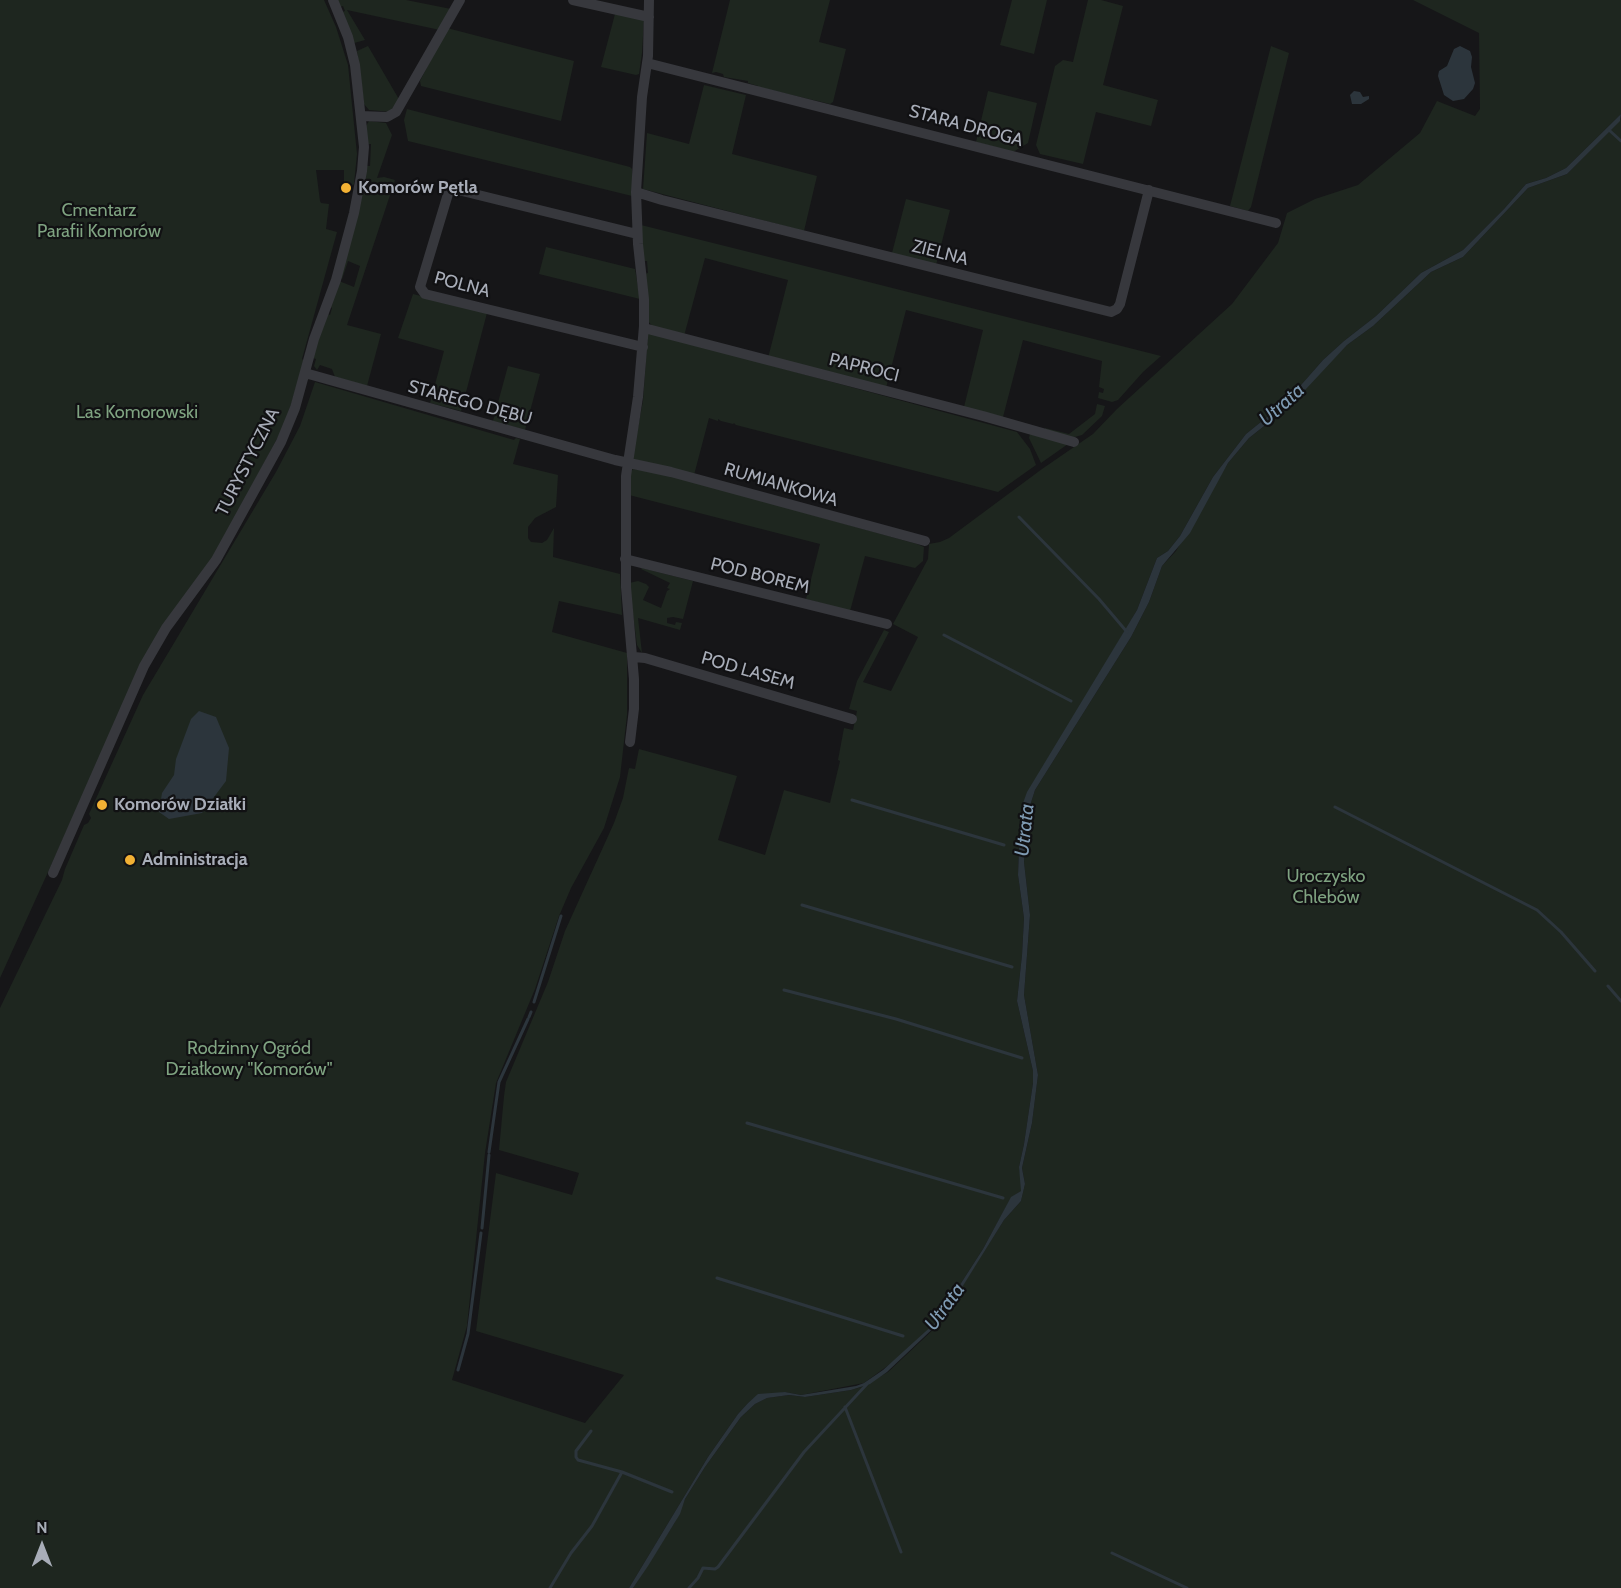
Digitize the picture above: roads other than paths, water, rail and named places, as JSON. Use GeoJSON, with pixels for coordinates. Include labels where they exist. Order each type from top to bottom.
{"type":"FeatureCollection","features":[{"type":"Feature","properties":{"kind":"street","name":"TURYSTYCZNA"},"geometry":{"type":"LineString","coordinates":[[53,873],[140,674],[166,628],[216,560],[252,498],[289,423],[319,324],[339,268],[354,213],[363,162],[362,116],[352,48],[333,0]]}},
{"type":"Feature","properties":{"kind":"street"},"geometry":{"type":"LineString","coordinates":[[362,116],[385,118],[392,116],[460,0]]}},
{"type":"Feature","properties":{"kind":"street"},"geometry":{"type":"LineString","coordinates":[[573,0],[649,17]]}},
{"type":"Feature","properties":{"kind":"street"},"geometry":{"type":"LineString","coordinates":[[630,742],[634,709],[634,657],[625,559],[628,463],[638,397],[644,328],[636,192],[642,97],[647,63],[649,0]]}},
{"type":"Feature","properties":{"kind":"street","name":"STARA DROGA"},"geometry":{"type":"LineString","coordinates":[[647,63],[1276,223]]}},
{"type":"Feature","properties":{"kind":"street","name":"POLNA"},"geometry":{"type":"LineString","coordinates":[[637,234],[454,189],[448,194],[420,287],[425,294],[643,347]]}},
{"type":"Feature","properties":{"kind":"street","name":"ZIELNA"},"geometry":{"type":"LineString","coordinates":[[636,192],[1111,312],[1120,304],[1149,190]]}},
{"type":"Feature","properties":{"kind":"street","name":"PAPROCI"},"geometry":{"type":"LineString","coordinates":[[644,328],[983,416],[1074,442]]}},
{"type":"Feature","properties":{"kind":"street","name":"STAREGO DĘBU"},"geometry":{"type":"LineString","coordinates":[[305,373],[628,463]]}},
{"type":"Feature","properties":{"kind":"street","name":"RUMIANKOWA"},"geometry":{"type":"LineString","coordinates":[[628,463],[671,472],[925,541]]}},
{"type":"Feature","properties":{"kind":"street","name":"POD BOREM"},"geometry":{"type":"LineString","coordinates":[[625,559],[887,624]]}},
{"type":"Feature","properties":{"kind":"street","name":"POD LASEM"},"geometry":{"type":"LineString","coordinates":[[634,657],[645,658],[852,719]]}},
{"type":"Feature","properties":{"kind":"water"},"geometry":{"type":"Polygon","coordinates":[[[1460,46],[1470,51],[1475,83],[1464,99],[1453,101],[1444,95],[1438,76],[1439,71],[1447,66],[1454,49],[1460,46]]]}},
{"type":"Feature","properties":{"kind":"water"},"geometry":{"type":"Polygon","coordinates":[[[1354,91],[1360,92],[1363,97],[1369,96],[1369,99],[1361,104],[1352,104],[1350,95],[1354,91]]]}},
{"type":"Feature","properties":{"kind":"water","name":"Utrata"},"geometry":{"type":"Polygon","coordinates":[[[1621,114],[1620,121],[1567,174],[1528,188],[1463,257],[1431,272],[1373,326],[1347,345],[1292,404],[1249,438],[1228,463],[1190,533],[1162,566],[1149,602],[1131,637],[1035,790],[1028,812],[1024,862],[1030,915],[1024,995],[1038,1075],[1032,1123],[1022,1168],[1025,1184],[1021,1201],[1004,1220],[941,1321],[887,1372],[870,1384],[851,1390],[805,1397],[789,1395],[767,1398],[755,1404],[741,1417],[685,1499],[680,1514],[648,1566],[633,1588],[629,1588],[708,1457],[748,1403],[758,1394],[785,1392],[801,1395],[856,1386],[883,1370],[936,1322],[983,1249],[1011,1197],[1021,1191],[1019,1167],[1033,1083],[1033,1071],[1017,1001],[1024,918],[1018,875],[1022,806],[1027,792],[1137,610],[1157,558],[1168,551],[1180,536],[1213,477],[1246,434],[1287,401],[1323,360],[1376,316],[1421,273],[1463,250],[1526,184],[1546,178],[1566,168],[1621,114]]]}},
{"type":"Feature","properties":{"kind":"water"},"geometry":{"type":"Polygon","coordinates":[[[199,711],[216,717],[229,748],[226,781],[202,813],[169,819],[159,812],[162,793],[174,775],[176,759],[191,719],[199,711]]]}},
{"type":"Feature","properties":{"kind":"waterway"},"geometry":{"type":"LineString","coordinates":[[1609,130],[1621,141]]}},
{"type":"Feature","properties":{"kind":"waterway"},"geometry":{"type":"LineString","coordinates":[[1019,517],[1099,599],[1127,632]]}},
{"type":"Feature","properties":{"kind":"waterway"},"geometry":{"type":"LineString","coordinates":[[944,635],[1071,701]]}},
{"type":"Feature","properties":{"kind":"waterway","name":"Utrata"},"geometry":{"type":"LineString","coordinates":[[852,800],[1004,845]]}},
{"type":"Feature","properties":{"kind":"waterway"},"geometry":{"type":"LineString","coordinates":[[1335,807],[1537,910],[1561,932],[1595,971]]}},
{"type":"Feature","properties":{"kind":"waterway"},"geometry":{"type":"LineString","coordinates":[[802,905],[1012,967]]}},
{"type":"Feature","properties":{"kind":"waterway"},"geometry":{"type":"LineString","coordinates":[[534,1002],[561,916]]}},
{"type":"Feature","properties":{"kind":"waterway"},"geometry":{"type":"LineString","coordinates":[[1608,986],[1621,1001]]}},
{"type":"Feature","properties":{"kind":"waterway"},"geometry":{"type":"LineString","coordinates":[[784,990],[896,1019],[1022,1058]]}},
{"type":"Feature","properties":{"kind":"waterway"},"geometry":{"type":"LineString","coordinates":[[529,1017],[531,1012]]}},
{"type":"Feature","properties":{"kind":"waterway"},"geometry":{"type":"LineString","coordinates":[[489,1152],[499,1082],[528,1019]]}},
{"type":"Feature","properties":{"kind":"waterway"},"geometry":{"type":"LineString","coordinates":[[747,1123],[1003,1198]]}},
{"type":"Feature","properties":{"kind":"waterway"},"geometry":{"type":"LineString","coordinates":[[482,1228],[489,1155]]}},
{"type":"Feature","properties":{"kind":"waterway"},"geometry":{"type":"LineString","coordinates":[[458,1370],[468,1334],[481,1233]]}},
{"type":"Feature","properties":{"kind":"waterway"},"geometry":{"type":"LineString","coordinates":[[717,1278],[903,1336]]}},
{"type":"Feature","properties":{"kind":"waterway"},"geometry":{"type":"LineString","coordinates":[[689,1588],[703,1568],[718,1567],[804,1452],[867,1384]]}},
{"type":"Feature","properties":{"kind":"waterway"},"geometry":{"type":"LineString","coordinates":[[845,1407],[901,1552]]}},
{"type":"Feature","properties":{"kind":"waterway"},"geometry":{"type":"LineString","coordinates":[[591,1431],[576,1451],[578,1460],[622,1472],[672,1492]]}},
{"type":"Feature","properties":{"kind":"waterway"},"geometry":{"type":"LineString","coordinates":[[550,1588],[571,1553],[592,1526],[622,1472]]}},
{"type":"Feature","properties":{"kind":"waterway"},"geometry":{"type":"LineString","coordinates":[[1112,1553],[1187,1588]]}},
{"type":"Feature","properties":{"kind":"place","name":"Komorów Pętla"},"geometry":{"type":"Point","coordinates":[346,188]}},
{"type":"Feature","properties":{"kind":"place","name":"Komorów Działki"},"geometry":{"type":"Point","coordinates":[102,805]}},
{"type":"Feature","properties":{"kind":"place","name":"Administracja"},"geometry":{"type":"Point","coordinates":[130,860]}},
{"type":"Feature","properties":{"kind":"park label","name":"Cmentarz Parafii Komorów"},"geometry":{"type":"Point","coordinates":[99,221]}},
{"type":"Feature","properties":{"kind":"park label","name":"Las Komorowski"},"geometry":{"type":"Point","coordinates":[137,413]}},
{"type":"Feature","properties":{"kind":"park label","name":"Uroczysko Chlebów"},"geometry":{"type":"Point","coordinates":[1326,887]}},
{"type":"Feature","properties":{"kind":"park label","name":"Rodzinny Ogród Działkowy \"Komorów\""},"geometry":{"type":"Point","coordinates":[249,1059]}}]}
